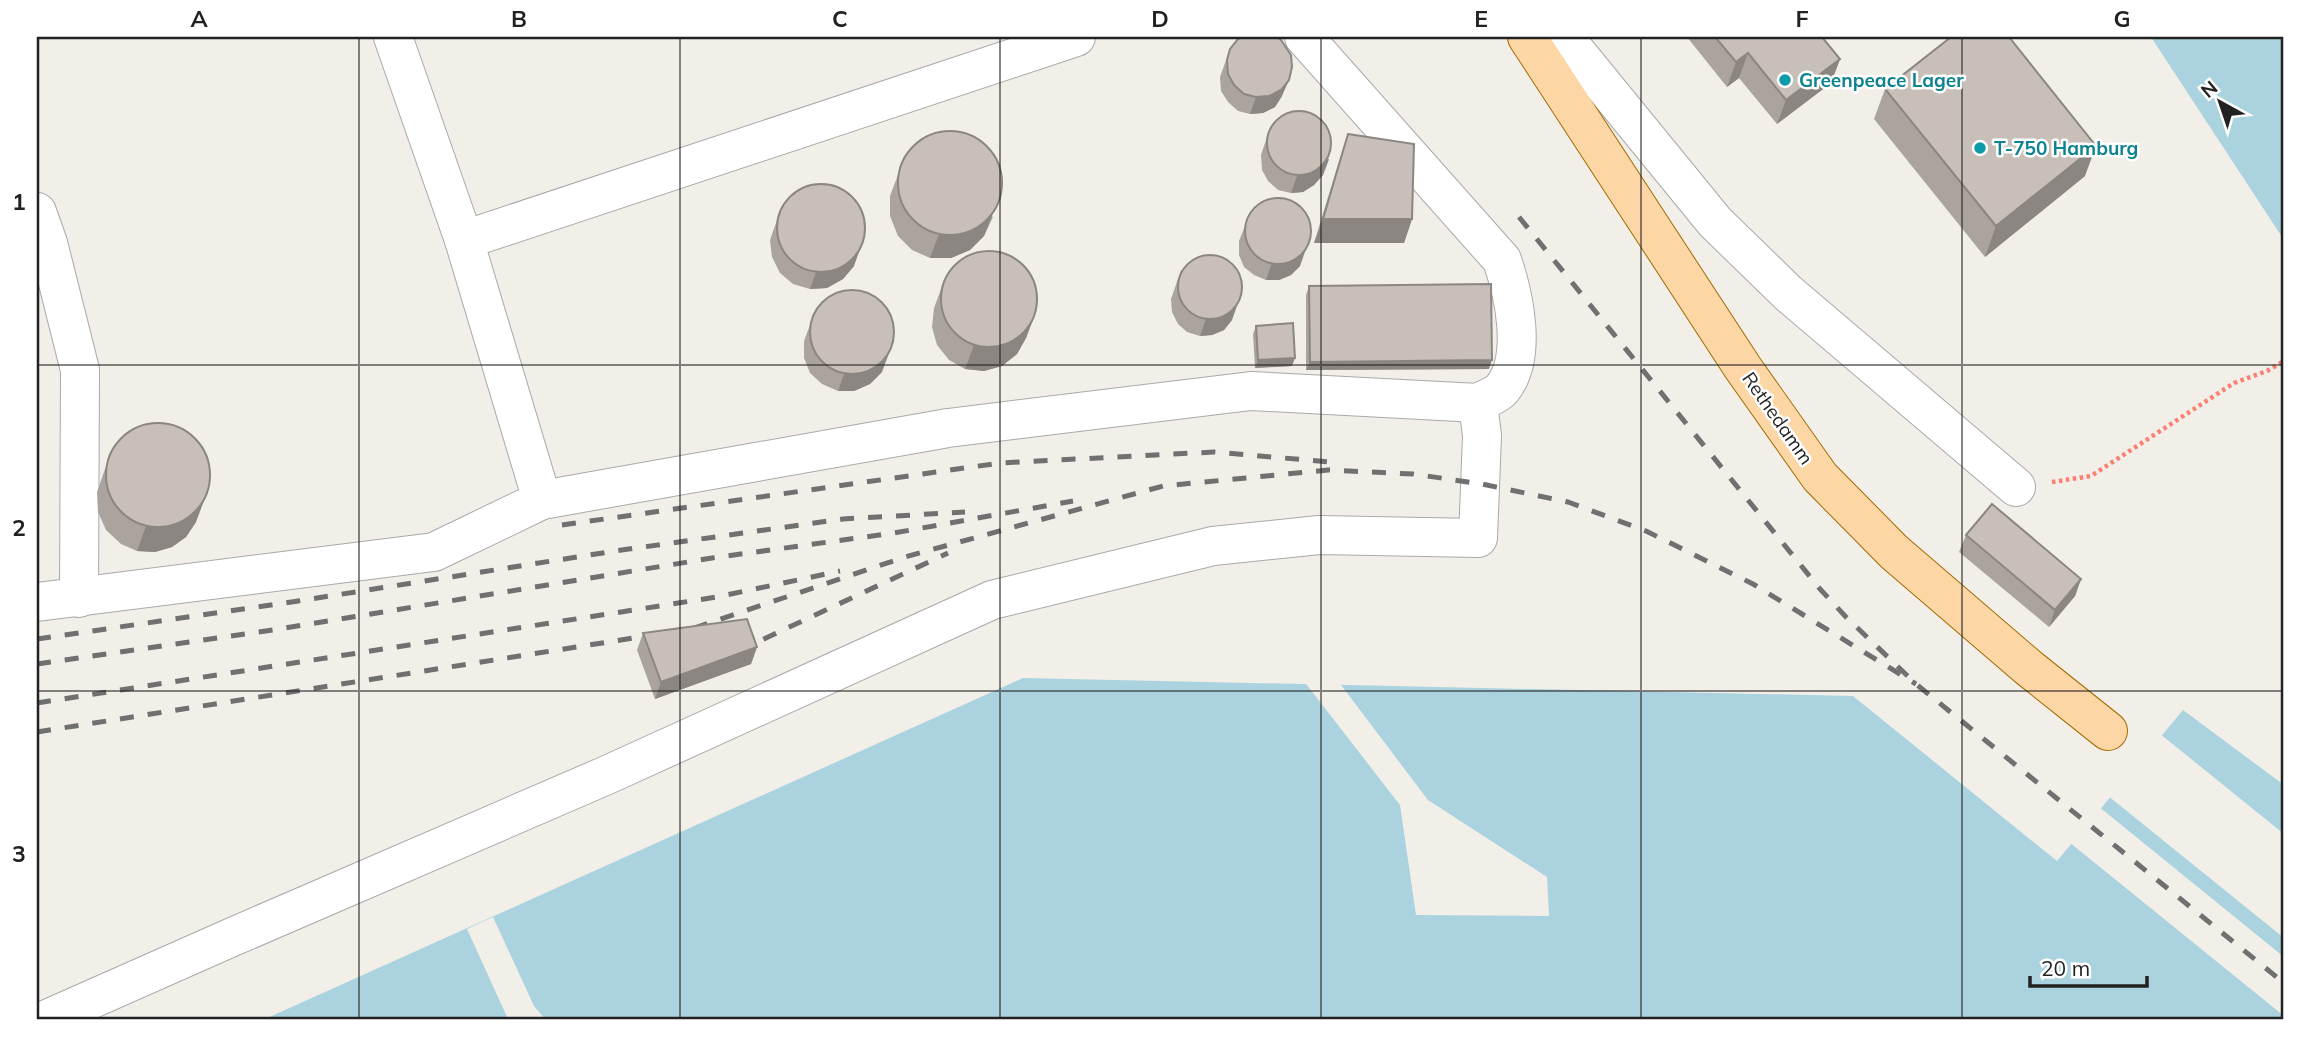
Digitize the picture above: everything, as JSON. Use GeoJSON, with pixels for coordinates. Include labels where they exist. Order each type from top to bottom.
{"type":"FeatureCollection","features":[{"type":"Feature","properties":{"kind":"main road","name":"Rethedamm"},"geometry":{"type":"LineString","coordinates":[[1527,37],[1757,389],[1820,477],[1894,552],[2108,731]]}},
{"type":"Feature","properties":{"kind":"lane"},"geometry":{"type":"LineString","coordinates":[[393,37],[464,240],[542,500]]}},
{"type":"Feature","properties":{"kind":"lane"},"geometry":{"type":"LineString","coordinates":[[464,240],[1076,37]]}},
{"type":"Feature","properties":{"kind":"lane"},"geometry":{"type":"LineString","coordinates":[[37,602],[434,552],[542,500],[948,428],[1251,391],[1478,403],[1502,389],[1517,357],[1512,289],[1502,260],[1304,37]]}},
{"type":"Feature","properties":{"kind":"lane"},"geometry":{"type":"LineString","coordinates":[[1564,37],[1716,222],[1816,318],[2015,487]]}},
{"type":"Feature","properties":{"kind":"lane"},"geometry":{"type":"LineString","coordinates":[[37,212],[80,370],[79,598]]}},
{"type":"Feature","properties":{"kind":"lane"},"geometry":{"type":"LineString","coordinates":[[47,1019],[607,775],[992,600],[1213,546],[1319,535],[1478,538],[1482,436],[1478,403]]}},
{"type":"Feature","properties":{"kind":"path"},"geometry":{"type":"LineString","coordinates":[[2015,487],[2091,476],[2234,383],[2267,371],[2284,361]]}},
{"type":"Feature","properties":{"kind":"water"},"geometry":{"type":"Polygon","coordinates":[[[2151,37],[2284,37],[2284,240],[2151,37]]]}},
{"type":"Feature","properties":{"kind":"water"},"geometry":{"type":"Polygon","coordinates":[[[1023,678],[1853,696],[2057,861],[2183,710],[2284,785],[2284,1019],[265,1019],[1023,678]]]}},
{"type":"Feature","properties":{"kind":"pier"},"geometry":{"type":"Polygon","coordinates":[[[1303,680],[1338,681],[1428,800],[1547,877],[1549,916],[1416,915],[1400,805],[1303,680]]]}},
{"type":"Feature","properties":{"kind":"pier"},"geometry":{"type":"Polygon","coordinates":[[[2159,733],[2284,834],[2284,938],[2107,795],[2159,733]]]}},
{"type":"Feature","properties":{"kind":"pier"},"geometry":{"type":"Polygon","coordinates":[[[2098,806],[2284,957],[2284,1016],[2069,842],[2098,806]]]}},
{"type":"Feature","properties":{"kind":"pier"},"geometry":{"type":"Polygon","coordinates":[[[493,917],[534,1006],[545,1019],[508,1019],[467,929],[493,917]]]}},
{"type":"Feature","properties":{"kind":"building"},"geometry":{"type":"Polygon","coordinates":[[[1242,37],[1277,37],[1281,40],[1291,55],[1292,67],[1289,80],[1281,90],[1269,96],[1256,97],[1244,94],[1234,85],[1228,74],[1227,60],[1230,49],[1242,37]]]}},
{"type":"Feature","properties":{"kind":"building"},"geometry":{"type":"Polygon","coordinates":[[[1715,37],[1822,37],[1840,59],[1786,100],[1748,53],[1736,62],[1715,37]]]}},
{"type":"Feature","properties":{"kind":"building","name":"T-750 Hamburg"},"geometry":{"type":"Polygon","coordinates":[[[1951,37],[2009,37],[2096,146],[1996,226],[1885,89],[1951,37]]]}},
{"type":"Feature","properties":{"kind":"building"},"geometry":{"type":"Polygon","coordinates":[[[1293,111],[1305,111],[1322,120],[1329,131],[1329,155],[1322,166],[1305,175],[1293,175],[1281,170],[1272,161],[1267,149],[1267,137],[1272,125],[1281,116],[1293,111]]]}},
{"type":"Feature","properties":{"kind":"building"},"geometry":{"type":"Polygon","coordinates":[[[950,131],[970,135],[987,146],[998,163],[1002,183],[998,203],[987,220],[970,231],[950,235],[930,231],[913,220],[902,203],[898,183],[902,163],[913,146],[930,135],[950,131]]]}},
{"type":"Feature","properties":{"kind":"building"},"geometry":{"type":"Polygon","coordinates":[[[1348,134],[1414,144],[1412,219],[1323,219],[1348,134]]]}},
{"type":"Feature","properties":{"kind":"building"},"geometry":{"type":"Polygon","coordinates":[[[821,184],[838,187],[852,197],[862,211],[865,228],[862,245],[852,259],[838,269],[821,272],[804,269],[790,259],[780,245],[777,228],[780,211],[790,197],[804,187],[821,184]]]}},
{"type":"Feature","properties":{"kind":"building"},"geometry":{"type":"Polygon","coordinates":[[[1278,198],[1291,201],[1301,208],[1308,218],[1311,231],[1308,244],[1301,254],[1291,261],[1278,264],[1265,261],[1255,254],[1248,244],[1245,231],[1248,218],[1255,208],[1265,201],[1278,198]]]}},
{"type":"Feature","properties":{"kind":"building"},"geometry":{"type":"Polygon","coordinates":[[[989,251],[1007,255],[1023,265],[1033,281],[1037,299],[1033,317],[1023,333],[1007,343],[989,347],[971,343],[955,333],[945,317],[941,299],[945,281],[955,265],[971,255],[989,251]]]}},
{"type":"Feature","properties":{"kind":"building"},"geometry":{"type":"Polygon","coordinates":[[[1204,255],[1216,255],[1233,264],[1240,275],[1240,299],[1233,310],[1216,319],[1204,319],[1192,314],[1183,305],[1178,293],[1178,281],[1183,269],[1192,260],[1204,255]]]}},
{"type":"Feature","properties":{"kind":"building"},"geometry":{"type":"Polygon","coordinates":[[[1491,284],[1492,360],[1310,362],[1309,286],[1491,284]]]}},
{"type":"Feature","properties":{"kind":"building"},"geometry":{"type":"Polygon","coordinates":[[[852,290],[868,293],[882,302],[891,316],[894,332],[891,348],[882,362],[868,371],[852,374],[836,371],[822,362],[813,348],[810,332],[813,316],[822,302],[836,293],[852,290]]]}},
{"type":"Feature","properties":{"kind":"building"},"geometry":{"type":"Polygon","coordinates":[[[1293,323],[1295,358],[1258,360],[1256,326],[1293,323]]]}},
{"type":"Feature","properties":{"kind":"building"},"geometry":{"type":"Polygon","coordinates":[[[158,423],[178,427],[195,438],[206,455],[210,475],[206,495],[195,512],[178,523],[158,527],[138,523],[121,512],[110,495],[106,475],[110,455],[121,438],[138,427],[158,423]]]}},
{"type":"Feature","properties":{"kind":"building"},"geometry":{"type":"Polygon","coordinates":[[[1992,504],[2081,579],[2055,610],[1966,535],[1992,504]]]}},
{"type":"Feature","properties":{"kind":"building"},"geometry":{"type":"Polygon","coordinates":[[[747,619],[757,647],[661,682],[643,633],[747,619]]]}},
{"type":"Feature","properties":{"kind":"railway"},"geometry":{"type":"LineString","coordinates":[[1519,217],[1820,589],[1846,617],[1916,684],[2284,983]]}},
{"type":"Feature","properties":{"kind":"railway"},"geometry":{"type":"LineString","coordinates":[[562,525],[1000,463],[1214,452],[1330,462]]}},
{"type":"Feature","properties":{"kind":"railway"},"geometry":{"type":"LineString","coordinates":[[694,628],[905,557],[1163,486],[1328,470],[1413,474],[1482,484],[1568,502],[1646,531],[1753,584],[1916,684]]}},
{"type":"Feature","properties":{"kind":"railway"},"geometry":{"type":"LineString","coordinates":[[37,664],[279,629],[712,558],[894,533],[1073,501]]}},
{"type":"Feature","properties":{"kind":"railway"},"geometry":{"type":"LineString","coordinates":[[37,639],[843,519],[965,512]]}},
{"type":"Feature","properties":{"kind":"railway"},"geometry":{"type":"LineString","coordinates":[[738,651],[948,553]]}},
{"type":"Feature","properties":{"kind":"railway"},"geometry":{"type":"LineString","coordinates":[[37,703],[717,597],[840,571]]}},
{"type":"Feature","properties":{"kind":"railway"},"geometry":{"type":"LineString","coordinates":[[37,732],[659,634]]}},
{"type":"Feature","properties":{"kind":"place","name":"Greenpeace Lager"},"geometry":{"type":"Point","coordinates":[1785,80]}},
{"type":"Feature","properties":{"kind":"place","name":"T-750 Hamburg"},"geometry":{"type":"Point","coordinates":[1980,148]}}]}
